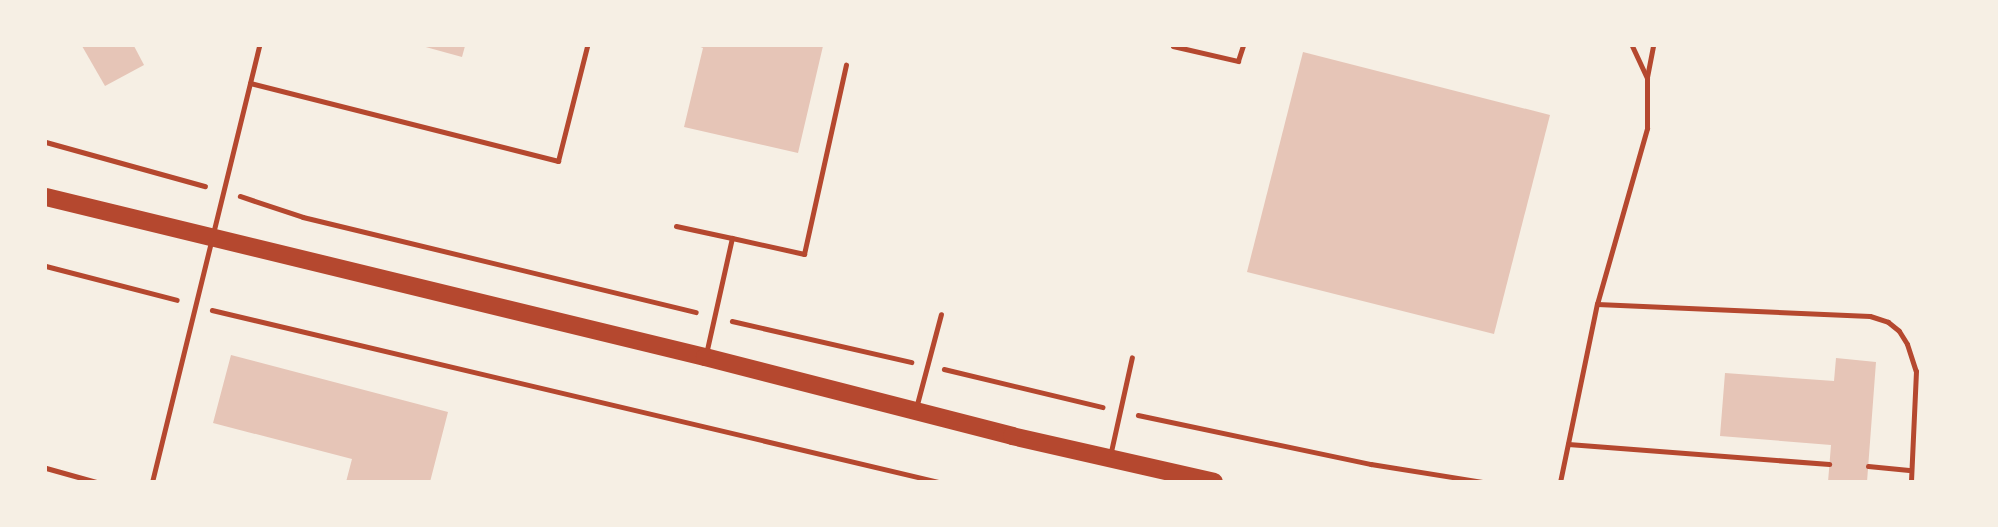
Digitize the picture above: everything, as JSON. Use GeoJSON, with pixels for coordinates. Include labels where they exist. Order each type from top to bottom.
{"type":"FeatureCollection","features":[{"type":"Feature","properties":{"kind":"main road"},"geometry":{"type":"LineString","coordinates":[[46,197],[705,357],[1109,459],[1214,481]]}},
{"type":"Feature","properties":{"kind":"lane"},"geometry":{"type":"LineString","coordinates":[[152,481],[259,46]]}},
{"type":"Feature","properties":{"kind":"lane"},"geometry":{"type":"LineString","coordinates":[[250,83],[558,161],[587,46]]}},
{"type":"Feature","properties":{"kind":"lane"},"geometry":{"type":"LineString","coordinates":[[1632,46],[1647,78]]}},
{"type":"Feature","properties":{"kind":"lane"},"geometry":{"type":"LineString","coordinates":[[1560,481],[1597,303],[1647,128],[1647,78],[1653,46]]}},
{"type":"Feature","properties":{"kind":"lane"},"geometry":{"type":"LineString","coordinates":[[676,226],[804,254],[846,65]]}},
{"type":"Feature","properties":{"kind":"lane"},"geometry":{"type":"LineString","coordinates":[[705,357],[732,238]]}},
{"type":"Feature","properties":{"kind":"lane"},"geometry":{"type":"LineString","coordinates":[[1597,303],[1870,316],[1888,322],[1899,331],[1916,371],[1909,470],[1911,481]]}},
{"type":"Feature","properties":{"kind":"lane"},"geometry":{"type":"LineString","coordinates":[[915,411],[941,314]]}},
{"type":"Feature","properties":{"kind":"lane"},"geometry":{"type":"LineString","coordinates":[[1109,459],[1132,357]]}},
{"type":"Feature","properties":{"kind":"lane"},"geometry":{"type":"LineString","coordinates":[[1569,444],[1829,464]]}},
{"type":"Feature","properties":{"kind":"lane"},"geometry":{"type":"LineString","coordinates":[[1868,466],[1909,470]]}},
{"type":"Feature","properties":{"kind":"lane"},"geometry":{"type":"LineString","coordinates":[[46,468],[96,481]]}},
{"type":"Feature","properties":{"kind":"path"},"geometry":{"type":"LineString","coordinates":[[1173,46],[1238,61],[1243,46]]}},
{"type":"Feature","properties":{"kind":"path"},"geometry":{"type":"LineString","coordinates":[[46,142],[224,191],[303,217],[714,317],[1120,411],[1371,464],[1484,481]]}},
{"type":"Feature","properties":{"kind":"path"},"geometry":{"type":"LineString","coordinates":[[46,266],[195,305],[939,481]]}},
{"type":"Feature","properties":{"kind":"building"},"geometry":{"type":"Polygon","coordinates":[[[82,46],[134,46],[144,65],[105,86],[82,46]]]}},
{"type":"Feature","properties":{"kind":"building"},"geometry":{"type":"Polygon","coordinates":[[[422,46],[465,46],[462,57],[422,46]]]}},
{"type":"Feature","properties":{"kind":"building"},"geometry":{"type":"Polygon","coordinates":[[[698,46],[823,46],[798,153],[684,127],[703,48],[698,46]]]}},
{"type":"Feature","properties":{"kind":"building"},"geometry":{"type":"Polygon","coordinates":[[[1303,52],[1550,115],[1494,334],[1247,272],[1303,52]]]}},
{"type":"Feature","properties":{"kind":"building"},"geometry":{"type":"Polygon","coordinates":[[[231,355],[448,412],[430,482],[346,482],[352,459],[213,423],[231,355]]]}},
{"type":"Feature","properties":{"kind":"building"},"geometry":{"type":"Polygon","coordinates":[[[1836,358],[1876,362],[1867,482],[1828,482],[1831,445],[1720,436],[1725,373],[1834,381],[1836,358]]]}}]}
